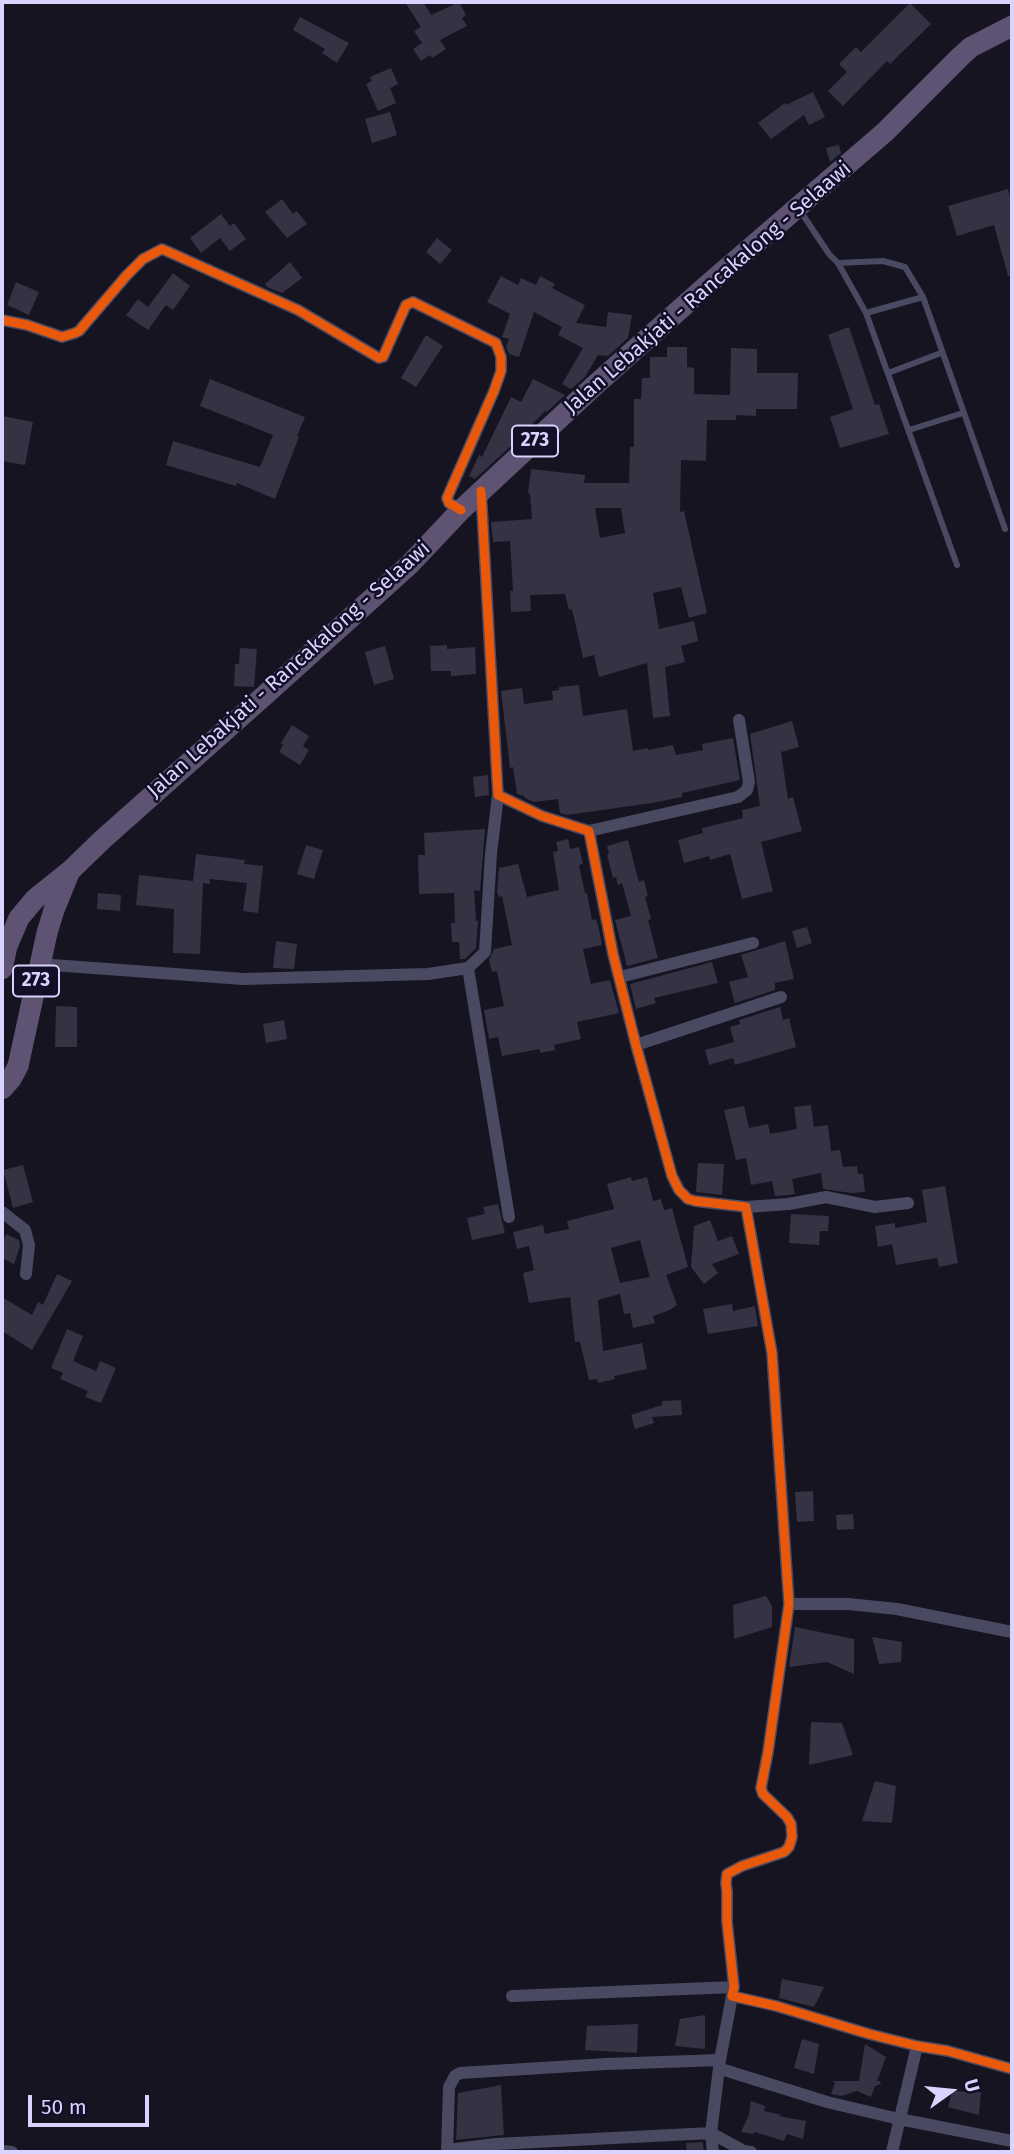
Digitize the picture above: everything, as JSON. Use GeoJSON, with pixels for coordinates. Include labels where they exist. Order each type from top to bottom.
{"type":"FeatureCollection","features":[{"type":"Feature","properties":{"kind":"main road","name":"Jalan Lebakjati - Rancakalong - Selaawi"},"geometry":{"type":"LineString","coordinates":[[2,969],[7,946],[19,918],[35,898],[70,871],[275,687],[409,565],[481,491],[675,314],[885,132],[971,47],[1012,26]]}},
{"type":"Feature","properties":{"kind":"main road","name":"Jalan Lebakjati - Rancakalong - Selaawi"},"geometry":{"type":"LineString","coordinates":[[2,1089],[18,1066],[39,964],[54,910],[70,871]]}},
{"type":"Feature","properties":{"kind":"street"},"geometry":{"type":"LineString","coordinates":[[2,320],[62,337],[75,333],[143,259],[162,249],[298,310],[379,358],[383,357],[406,305],[413,302],[496,343],[501,357],[501,371],[494,391],[447,498],[449,503],[461,510]]}},
{"type":"Feature","properties":{"kind":"street"},"geometry":{"type":"LineString","coordinates":[[39,964],[243,979],[428,974],[467,968],[485,953],[498,794],[481,491]]}},
{"type":"Feature","properties":{"kind":"street"},"geometry":{"type":"LineString","coordinates":[[498,794],[542,816],[589,831],[738,797],[747,790],[749,782],[740,720]]}},
{"type":"Feature","properties":{"kind":"street"},"geometry":{"type":"LineString","coordinates":[[589,831],[613,954],[672,1176],[679,1190],[688,1199],[695,1201],[746,1207],[789,1204],[826,1197],[875,1208],[908,1203]]}},
{"type":"Feature","properties":{"kind":"street"},"geometry":{"type":"LineString","coordinates":[[620,977],[753,943]]}},
{"type":"Feature","properties":{"kind":"street"},"geometry":{"type":"LineString","coordinates":[[467,968],[509,1217]]}},
{"type":"Feature","properties":{"kind":"street"},"geometry":{"type":"LineString","coordinates":[[636,1045],[781,998]]}},
{"type":"Feature","properties":{"kind":"street"},"geometry":{"type":"LineString","coordinates":[[713,2152],[711,2133],[733,1991],[727,1922],[727,1874],[742,1866],[779,1856],[789,1847],[792,1837],[791,1824],[787,1817],[761,1788],[789,1604],[772,1353],[746,1207]]}},
{"type":"Feature","properties":{"kind":"street"},"geometry":{"type":"LineString","coordinates":[[2,1212],[25,1230],[29,1245],[26,1274]]}},
{"type":"Feature","properties":{"kind":"street"},"geometry":{"type":"LineString","coordinates":[[789,1604],[848,1604],[897,1609],[1012,1632]]}},
{"type":"Feature","properties":{"kind":"street"},"geometry":{"type":"LineString","coordinates":[[512,1996],[733,1991],[917,2046],[948,2051],[1012,2070]]}},
{"type":"Feature","properties":{"kind":"street"},"geometry":{"type":"LineString","coordinates":[[892,2152],[917,2046]]}},
{"type":"Feature","properties":{"kind":"street"},"geometry":{"type":"LineString","coordinates":[[751,2152],[744,2151],[711,2133],[496,2144],[447,2151],[449,2087],[460,2073],[606,2064],[720,2065],[827,2102],[1012,2141]]}},
{"type":"Feature","properties":{"kind":"street"},"geometry":{"type":"LineString","coordinates":[[2,2151],[12,2152]]}},
{"type":"Feature","properties":{"kind":"lane"},"geometry":{"type":"LineString","coordinates":[[798,208],[838,262],[866,313],[957,565]]}},
{"type":"Feature","properties":{"kind":"lane"},"geometry":{"type":"LineString","coordinates":[[838,262],[883,261],[905,267],[923,297],[1005,529]]}},
{"type":"Feature","properties":{"kind":"lane"},"geometry":{"type":"LineString","coordinates":[[866,313],[923,297]]}},
{"type":"Feature","properties":{"kind":"lane"},"geometry":{"type":"LineString","coordinates":[[888,373],[942,353]]}},
{"type":"Feature","properties":{"kind":"lane"},"geometry":{"type":"LineString","coordinates":[[909,430],[963,413]]}},
{"type":"Feature","properties":{"kind":"building"},"geometry":{"type":"Polygon","coordinates":[[[405,2],[423,2],[431,15],[459,2],[466,15],[462,18],[467,26],[440,40],[446,49],[421,61],[413,49],[422,43],[414,31],[421,27],[405,2]]]}},
{"type":"Feature","properties":{"kind":"building"},"geometry":{"type":"Polygon","coordinates":[[[910,3],[931,24],[890,64],[887,61],[843,106],[828,91],[847,72],[839,64],[856,47],[861,52],[910,3]]]}},
{"type":"Feature","properties":{"kind":"building"},"geometry":{"type":"Polygon","coordinates":[[[300,17],[349,43],[337,63],[322,53],[325,49],[293,30],[300,17]]]}},
{"type":"Feature","properties":{"kind":"building"},"geometry":{"type":"Polygon","coordinates":[[[391,68],[398,84],[390,88],[396,103],[378,111],[366,84],[372,81],[370,77],[391,68]]]}},
{"type":"Feature","properties":{"kind":"building"},"geometry":{"type":"Polygon","coordinates":[[[813,92],[825,117],[809,125],[804,115],[771,139],[758,123],[785,103],[786,105],[813,92]]]}},
{"type":"Feature","properties":{"kind":"building"},"geometry":{"type":"Polygon","coordinates":[[[390,112],[397,135],[372,143],[365,119],[390,112]]]}},
{"type":"Feature","properties":{"kind":"building"},"geometry":{"type":"Polygon","coordinates":[[[839,145],[841,153],[830,162],[826,148],[839,145]]]}},
{"type":"Feature","properties":{"kind":"building"},"geometry":{"type":"Polygon","coordinates":[[[1008,189],[1012,205],[1012,276],[1008,276],[994,225],[957,236],[948,206],[1008,189]]]}},
{"type":"Feature","properties":{"kind":"building"},"geometry":{"type":"Polygon","coordinates":[[[282,199],[293,214],[297,211],[307,224],[287,238],[265,212],[282,199]]]}},
{"type":"Feature","properties":{"kind":"building"},"geometry":{"type":"Polygon","coordinates":[[[221,214],[230,226],[234,223],[246,239],[230,251],[220,238],[201,253],[190,238],[221,214]]]}},
{"type":"Feature","properties":{"kind":"building"},"geometry":{"type":"Polygon","coordinates":[[[437,238],[452,250],[440,264],[426,252],[437,238]]]}},
{"type":"Feature","properties":{"kind":"building"},"geometry":{"type":"Polygon","coordinates":[[[290,262],[302,278],[282,293],[267,287],[265,284],[290,262]]]}},
{"type":"Feature","properties":{"kind":"building"},"geometry":{"type":"Polygon","coordinates":[[[173,273],[190,286],[173,310],[166,305],[148,330],[126,315],[138,299],[148,307],[173,273]]]}},
{"type":"Feature","properties":{"kind":"building"},"geometry":{"type":"Polygon","coordinates":[[[501,276],[518,285],[521,278],[536,285],[540,276],[555,284],[552,288],[585,305],[576,323],[606,327],[608,312],[632,315],[628,338],[608,356],[598,355],[585,377],[571,389],[562,384],[583,348],[558,335],[562,327],[534,312],[519,357],[509,354],[506,346],[509,339],[502,337],[510,314],[487,302],[501,276]]]}},
{"type":"Feature","properties":{"kind":"building"},"geometry":{"type":"Polygon","coordinates":[[[16,282],[39,292],[29,315],[7,305],[16,282]]]}},
{"type":"Feature","properties":{"kind":"building"},"geometry":{"type":"Polygon","coordinates":[[[849,327],[875,405],[879,404],[889,434],[840,448],[830,417],[853,409],[828,335],[849,327]]]}},
{"type":"Feature","properties":{"kind":"building"},"geometry":{"type":"Polygon","coordinates":[[[426,335],[443,346],[416,387],[401,378],[426,335]]]}},
{"type":"Feature","properties":{"kind":"building"},"geometry":{"type":"Polygon","coordinates":[[[667,347],[687,347],[687,367],[694,368],[694,394],[730,395],[731,348],[757,349],[757,373],[798,373],[797,409],[756,409],[756,416],[736,415],[736,420],[707,420],[706,461],[681,460],[680,512],[684,511],[707,613],[689,618],[681,587],[653,593],[659,629],[694,621],[698,641],[681,646],[685,662],[665,667],[670,716],[653,718],[647,663],[599,677],[594,655],[583,658],[572,609],[569,610],[565,594],[530,595],[531,611],[511,612],[510,591],[513,591],[510,541],[493,542],[491,522],[532,519],[528,493],[531,469],[585,475],[584,483],[629,483],[630,447],[634,447],[634,399],[641,399],[642,378],[650,378],[650,357],[667,357],[667,347]],[[595,508],[600,538],[625,533],[621,508],[595,508]]]}},
{"type":"Feature","properties":{"kind":"building"},"geometry":{"type":"Polygon","coordinates":[[[210,379],[305,417],[275,499],[237,483],[236,486],[166,465],[173,441],[260,467],[273,435],[200,406],[210,379]]]}},
{"type":"Feature","properties":{"kind":"building"},"geometry":{"type":"Polygon","coordinates":[[[533,379],[565,395],[517,440],[514,439],[511,446],[475,479],[469,476],[479,455],[482,457],[511,397],[521,402],[533,379]]]}},
{"type":"Feature","properties":{"kind":"building"},"geometry":{"type":"Polygon","coordinates":[[[2,416],[33,422],[25,465],[2,461],[2,416]]]}},
{"type":"Feature","properties":{"kind":"building"},"geometry":{"type":"Polygon","coordinates":[[[447,645],[447,649],[475,647],[476,674],[451,676],[451,671],[431,671],[430,646],[447,645]]]}},
{"type":"Feature","properties":{"kind":"building"},"geometry":{"type":"Polygon","coordinates":[[[385,646],[394,679],[374,685],[365,652],[385,646]]]}},
{"type":"Feature","properties":{"kind":"building"},"geometry":{"type":"Polygon","coordinates":[[[240,648],[257,649],[254,687],[234,686],[235,664],[239,664],[240,648]]]}},
{"type":"Feature","properties":{"kind":"building"},"geometry":{"type":"Polygon","coordinates":[[[579,685],[583,716],[627,709],[633,751],[673,745],[676,755],[703,750],[702,744],[733,738],[740,780],[682,793],[682,797],[567,815],[560,813],[558,799],[534,802],[517,794],[513,767],[510,768],[501,691],[522,688],[524,704],[553,700],[552,691],[559,690],[559,687],[579,685]]]}},
{"type":"Feature","properties":{"kind":"building"},"geometry":{"type":"Polygon","coordinates":[[[792,721],[799,747],[781,752],[788,799],[793,797],[802,831],[761,842],[773,891],[742,899],[730,854],[684,863],[678,840],[703,833],[702,828],[743,818],[742,810],[760,806],[750,734],[792,721]]]}},
{"type":"Feature","properties":{"kind":"building"},"geometry":{"type":"Polygon","coordinates":[[[292,725],[309,736],[303,746],[309,750],[300,765],[279,752],[283,745],[281,743],[292,725]]]}},
{"type":"Feature","properties":{"kind":"building"},"geometry":{"type":"Polygon","coordinates":[[[488,775],[489,795],[475,797],[473,777],[488,775]]]}},
{"type":"Feature","properties":{"kind":"building"},"geometry":{"type":"Polygon","coordinates":[[[485,829],[480,891],[474,890],[478,921],[476,948],[465,959],[460,959],[459,942],[452,942],[451,923],[455,923],[454,893],[419,894],[418,855],[425,855],[424,833],[485,829]]]}},
{"type":"Feature","properties":{"kind":"building"},"geometry":{"type":"Polygon","coordinates":[[[568,839],[570,849],[579,847],[583,864],[579,865],[585,893],[592,920],[596,919],[598,925],[602,945],[583,949],[591,984],[610,980],[619,1013],[577,1022],[581,1039],[554,1045],[555,1050],[540,1053],[540,1049],[502,1056],[498,1037],[489,1039],[484,1010],[504,1006],[497,971],[492,972],[489,960],[494,949],[512,945],[502,896],[499,897],[497,892],[499,868],[518,864],[527,897],[559,890],[553,852],[558,851],[556,842],[568,839]]]}},
{"type":"Feature","properties":{"kind":"building"},"geometry":{"type":"Polygon","coordinates":[[[628,840],[639,882],[644,880],[651,919],[648,920],[658,958],[627,966],[615,920],[631,916],[622,883],[618,885],[616,877],[613,878],[607,846],[628,840]]]}},
{"type":"Feature","properties":{"kind":"building"},"geometry":{"type":"Polygon","coordinates":[[[306,845],[323,850],[314,879],[297,874],[306,845]]]}},
{"type":"Feature","properties":{"kind":"building"},"geometry":{"type":"Polygon","coordinates":[[[196,854],[245,860],[244,864],[263,866],[258,913],[243,911],[247,883],[210,879],[210,884],[203,883],[200,954],[173,953],[174,909],[136,905],[139,875],[193,881],[196,854]]]}},
{"type":"Feature","properties":{"kind":"building"},"geometry":{"type":"Polygon","coordinates":[[[98,893],[121,895],[120,911],[97,909],[98,893]]]}},
{"type":"Feature","properties":{"kind":"building"},"geometry":{"type":"Polygon","coordinates":[[[807,927],[812,943],[797,948],[792,931],[807,927]]]}},
{"type":"Feature","properties":{"kind":"building"},"geometry":{"type":"Polygon","coordinates":[[[276,941],[297,944],[294,969],[273,968],[276,941]]]}},
{"type":"Feature","properties":{"kind":"building"},"geometry":{"type":"Polygon","coordinates":[[[785,941],[794,979],[775,983],[775,990],[735,1003],[729,982],[748,977],[741,955],[785,941]]]}},
{"type":"Feature","properties":{"kind":"building"},"geometry":{"type":"Polygon","coordinates":[[[712,962],[718,983],[654,998],[656,1003],[636,1009],[630,984],[712,962]]]}},
{"type":"Feature","properties":{"kind":"building"},"geometry":{"type":"Polygon","coordinates":[[[56,1006],[77,1007],[77,1047],[55,1047],[56,1006]]]}},
{"type":"Feature","properties":{"kind":"building"},"geometry":{"type":"Polygon","coordinates":[[[780,1007],[783,1020],[789,1018],[796,1047],[735,1065],[733,1058],[709,1065],[705,1050],[734,1042],[730,1027],[740,1024],[739,1020],[780,1007]]]}},
{"type":"Feature","properties":{"kind":"building"},"geometry":{"type":"Polygon","coordinates":[[[284,1020],[287,1039],[266,1043],[263,1024],[284,1020]]]}},
{"type":"Feature","properties":{"kind":"building"},"geometry":{"type":"Polygon","coordinates":[[[811,1105],[814,1127],[828,1125],[831,1151],[840,1150],[843,1167],[857,1166],[858,1174],[863,1174],[865,1192],[823,1189],[821,1173],[792,1179],[795,1194],[775,1196],[772,1181],[751,1185],[746,1158],[736,1160],[724,1110],[744,1106],[749,1128],[768,1124],[770,1134],[797,1129],[794,1107],[811,1105]]]}},
{"type":"Feature","properties":{"kind":"building"},"geometry":{"type":"Polygon","coordinates":[[[698,1163],[724,1164],[722,1195],[696,1192],[698,1163]]]}},
{"type":"Feature","properties":{"kind":"building"},"geometry":{"type":"Polygon","coordinates":[[[23,1165],[33,1202],[13,1208],[3,1170],[23,1165]]]}},
{"type":"Feature","properties":{"kind":"building"},"geometry":{"type":"Polygon","coordinates":[[[631,1177],[632,1181],[647,1177],[653,1201],[661,1199],[664,1210],[672,1208],[688,1267],[666,1275],[677,1305],[653,1316],[655,1323],[633,1328],[630,1313],[624,1314],[620,1294],[598,1300],[603,1351],[642,1343],[647,1369],[614,1376],[615,1379],[598,1383],[597,1379],[589,1380],[580,1342],[575,1342],[570,1297],[529,1303],[523,1273],[534,1270],[529,1246],[517,1249],[513,1232],[543,1225],[545,1234],[569,1229],[567,1221],[614,1209],[607,1184],[631,1177]],[[640,1240],[611,1248],[620,1283],[650,1277],[640,1240]]]}},
{"type":"Feature","properties":{"kind":"building"},"geometry":{"type":"Polygon","coordinates":[[[945,1186],[958,1263],[939,1267],[937,1258],[896,1265],[892,1244],[878,1247],[875,1226],[895,1223],[895,1228],[927,1222],[922,1190],[945,1186]]]}},
{"type":"Feature","properties":{"kind":"building"},"geometry":{"type":"Polygon","coordinates":[[[498,1204],[505,1233],[472,1240],[467,1218],[485,1214],[483,1207],[498,1204]]]}},
{"type":"Feature","properties":{"kind":"building"},"geometry":{"type":"Polygon","coordinates":[[[791,1214],[829,1216],[828,1231],[820,1231],[819,1245],[789,1243],[791,1214]]]}},
{"type":"Feature","properties":{"kind":"building"},"geometry":{"type":"Polygon","coordinates":[[[710,1220],[718,1241],[732,1236],[739,1254],[712,1264],[718,1273],[704,1284],[691,1267],[694,1226],[710,1220]]]}},
{"type":"Feature","properties":{"kind":"building"},"geometry":{"type":"Polygon","coordinates":[[[6,1234],[19,1240],[20,1246],[14,1264],[2,1258],[2,1244],[6,1234]]]}},
{"type":"Feature","properties":{"kind":"building"},"geometry":{"type":"Polygon","coordinates":[[[57,1274],[72,1281],[32,1350],[2,1331],[2,1297],[32,1315],[38,1302],[43,1305],[57,1274]]]}},
{"type":"Feature","properties":{"kind":"building"},"geometry":{"type":"Polygon","coordinates":[[[732,1304],[733,1311],[755,1306],[758,1326],[708,1334],[703,1309],[732,1304]]]}},
{"type":"Feature","properties":{"kind":"building"},"geometry":{"type":"Polygon","coordinates":[[[67,1329],[83,1336],[73,1361],[96,1371],[100,1361],[116,1368],[101,1403],[85,1397],[88,1391],[60,1379],[63,1373],[51,1368],[67,1329]]]}},
{"type":"Feature","properties":{"kind":"building"},"geometry":{"type":"Polygon","coordinates":[[[681,1400],[682,1415],[652,1417],[654,1423],[635,1429],[631,1415],[662,1405],[662,1401],[681,1400]]]}},
{"type":"Feature","properties":{"kind":"building"},"geometry":{"type":"Polygon","coordinates":[[[813,1491],[814,1521],[797,1522],[795,1492],[813,1491]]]}},
{"type":"Feature","properties":{"kind":"building"},"geometry":{"type":"Polygon","coordinates":[[[853,1514],[854,1529],[837,1530],[836,1515],[853,1514]]]}},
{"type":"Feature","properties":{"kind":"building"},"geometry":{"type":"Polygon","coordinates":[[[766,1596],[772,1606],[772,1627],[734,1639],[733,1605],[766,1596]]]}},
{"type":"Feature","properties":{"kind":"building"},"geometry":{"type":"Polygon","coordinates":[[[795,1627],[854,1639],[854,1674],[827,1662],[789,1667],[795,1627]]]}},
{"type":"Feature","properties":{"kind":"building"},"geometry":{"type":"Polygon","coordinates":[[[872,1637],[902,1642],[901,1662],[879,1664],[872,1637]]]}},
{"type":"Feature","properties":{"kind":"building"},"geometry":{"type":"Polygon","coordinates":[[[811,1722],[842,1723],[853,1755],[809,1765],[811,1722]]]}},
{"type":"Feature","properties":{"kind":"building"},"geometry":{"type":"Polygon","coordinates":[[[875,1781],[896,1786],[892,1823],[862,1821],[875,1781]]]}},
{"type":"Feature","properties":{"kind":"building"},"geometry":{"type":"Polygon","coordinates":[[[782,1979],[824,1987],[814,2007],[779,1998],[782,1979]]]}},
{"type":"Feature","properties":{"kind":"building"},"geometry":{"type":"Polygon","coordinates":[[[705,2015],[705,2049],[675,2046],[680,2019],[705,2015]]]}},
{"type":"Feature","properties":{"kind":"building"},"geometry":{"type":"Polygon","coordinates":[[[638,2024],[637,2053],[585,2050],[587,2026],[638,2024]]]}},
{"type":"Feature","properties":{"kind":"building"},"geometry":{"type":"Polygon","coordinates":[[[802,2039],[819,2044],[814,2074],[794,2068],[802,2039]]]}},
{"type":"Feature","properties":{"kind":"building"},"geometry":{"type":"Polygon","coordinates":[[[865,2044],[886,2057],[877,2081],[881,2084],[875,2086],[871,2097],[857,2091],[841,2096],[831,2094],[835,2083],[832,2081],[859,2081],[865,2044]]]}},
{"type":"Feature","properties":{"kind":"building"},"geometry":{"type":"Polygon","coordinates":[[[501,2085],[504,2135],[456,2140],[458,2093],[501,2085]]]}},
{"type":"Feature","properties":{"kind":"building"},"geometry":{"type":"Polygon","coordinates":[[[952,2091],[981,2092],[979,2115],[948,2107],[952,2091]]]}},
{"type":"Feature","properties":{"kind":"building"},"geometry":{"type":"Polygon","coordinates":[[[751,2101],[765,2106],[764,2111],[806,2121],[803,2139],[787,2134],[784,2141],[755,2132],[741,2132],[749,2115],[751,2101]]]}},
{"type":"Feature","properties":{"kind":"building"},"geometry":{"type":"Polygon","coordinates":[[[703,2142],[704,2152],[687,2152],[686,2143],[703,2142]]]}},
{"type":"Feature","properties":{"kind":"cycle path"},"geometry":{"type":"LineString","coordinates":[[2,320],[62,337],[75,333],[143,259],[162,249],[298,310],[379,358],[383,357],[406,305],[413,302],[496,343],[501,357],[501,371],[494,391],[447,498],[449,503],[461,510]]}},
{"type":"Feature","properties":{"kind":"cycle path"},"geometry":{"type":"LineString","coordinates":[[481,491],[498,795],[542,816],[589,831],[613,954],[672,1176],[679,1190],[688,1199],[746,1207],[772,1353],[789,1604],[761,1788],[763,1794],[787,1817],[791,1824],[792,1837],[784,1852],[727,1874],[727,1922],[734,1987],[732,1996],[776,2006],[869,2034],[948,2051],[1012,2069]]}}]}
